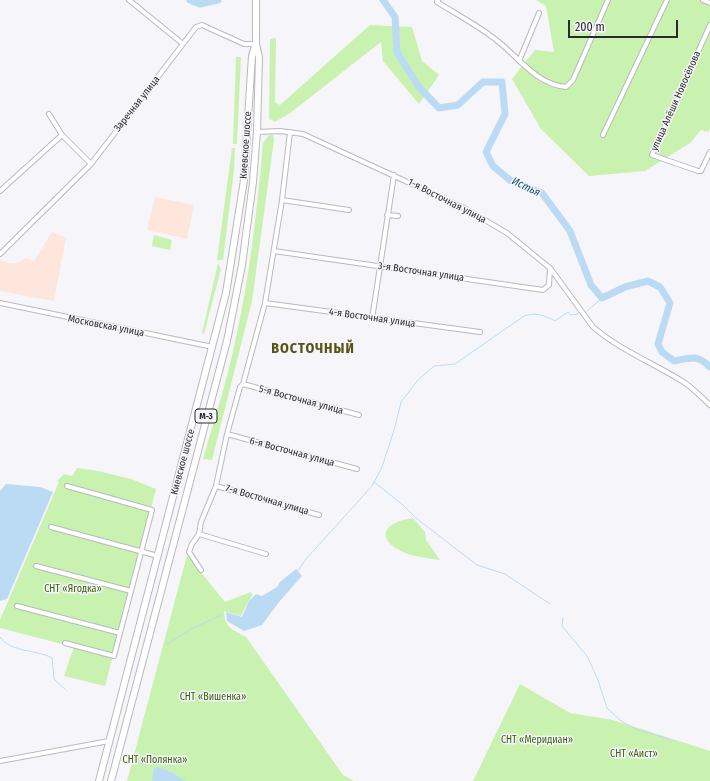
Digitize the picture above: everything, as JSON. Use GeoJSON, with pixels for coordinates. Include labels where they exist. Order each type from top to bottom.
{"type":"FeatureCollection","features":[{"type":"Feature","properties":{"kind":"highway","name":"Киевское шоссе"},"geometry":{"type":"LineString","coordinates":[[111,781],[227,341],[242,266],[254,182],[258,132],[259,57],[256,44],[256,0]]}},
{"type":"Feature","properties":{"kind":"highway","name":"Киевское шоссе"},"geometry":{"type":"LineString","coordinates":[[99,781],[213,347],[231,265],[244,180],[252,56],[256,44]]}},
{"type":"Feature","properties":{"kind":"highway"},"geometry":{"type":"LineString","coordinates":[[231,265],[236,260],[239,260],[242,266]]}},
{"type":"Feature","properties":{"kind":"street"},"geometry":{"type":"LineString","coordinates":[[129,0],[183,44]]}},
{"type":"Feature","properties":{"kind":"street"},"geometry":{"type":"LineString","coordinates":[[438,0],[437,2],[496,39],[518,61],[532,72],[552,84],[566,87],[573,80],[608,0]]}},
{"type":"Feature","properties":{"kind":"street"},"geometry":{"type":"LineString","coordinates":[[603,135],[667,0]]}},
{"type":"Feature","properties":{"kind":"street"},"geometry":{"type":"LineString","coordinates":[[703,0],[710,3]]}},
{"type":"Feature","properties":{"kind":"street"},"geometry":{"type":"LineString","coordinates":[[518,61],[539,13]]}},
{"type":"Feature","properties":{"kind":"street","name":"улица Алёши Новосёлова"},"geometry":{"type":"LineString","coordinates":[[710,24],[652,155],[698,171],[702,171],[710,152]]}},
{"type":"Feature","properties":{"kind":"street","name":"Заречная улица"},"geometry":{"type":"LineString","coordinates":[[0,254],[91,164],[196,27],[202,25],[244,44],[256,44]]}},
{"type":"Feature","properties":{"kind":"street"},"geometry":{"type":"LineString","coordinates":[[49,114],[62,135],[91,164]]}},
{"type":"Feature","properties":{"kind":"street","name":"1-я Восточная улица"},"geometry":{"type":"LineString","coordinates":[[258,132],[290,132],[303,134],[394,175],[472,213],[506,234],[550,268],[593,327],[617,345],[683,382],[710,405]]}},
{"type":"Feature","properties":{"kind":"street"},"geometry":{"type":"LineString","coordinates":[[201,570],[189,552],[192,544],[199,534],[201,522],[216,486],[227,434],[240,387],[243,384],[265,303],[282,200],[290,132]]}},
{"type":"Feature","properties":{"kind":"street"},"geometry":{"type":"LineString","coordinates":[[0,191],[62,135]]}},
{"type":"Feature","properties":{"kind":"street"},"geometry":{"type":"LineString","coordinates":[[372,318],[394,175]]}},
{"type":"Feature","properties":{"kind":"street"},"geometry":{"type":"LineString","coordinates":[[282,200],[349,210]]}},
{"type":"Feature","properties":{"kind":"street"},"geometry":{"type":"LineString","coordinates":[[387,215],[398,216]]}},
{"type":"Feature","properties":{"kind":"street","name":"3-я Восточная улица"},"geometry":{"type":"LineString","coordinates":[[274,251],[543,290],[549,285],[550,268]]}},
{"type":"Feature","properties":{"kind":"street","name":"Московская улица"},"geometry":{"type":"LineString","coordinates":[[0,303],[213,347]]}},
{"type":"Feature","properties":{"kind":"street","name":"4-я Восточная улица"},"geometry":{"type":"LineString","coordinates":[[265,303],[480,332]]}},
{"type":"Feature","properties":{"kind":"street","name":"5-я Восточная улица"},"geometry":{"type":"LineString","coordinates":[[243,384],[359,415]]}},
{"type":"Feature","properties":{"kind":"street","name":"6-я Восточная улица"},"geometry":{"type":"LineString","coordinates":[[227,434],[357,469]]}},
{"type":"Feature","properties":{"kind":"street"},"geometry":{"type":"LineString","coordinates":[[65,643],[114,656],[152,510],[67,486]]}},
{"type":"Feature","properties":{"kind":"street","name":"7-я Восточная улица"},"geometry":{"type":"LineString","coordinates":[[216,486],[319,515]]}},
{"type":"Feature","properties":{"kind":"street"},"geometry":{"type":"LineString","coordinates":[[51,527],[158,556]]}},
{"type":"Feature","properties":{"kind":"street"},"geometry":{"type":"LineString","coordinates":[[199,534],[266,554]]}},
{"type":"Feature","properties":{"kind":"street"},"geometry":{"type":"LineString","coordinates":[[36,566],[131,591]]}},
{"type":"Feature","properties":{"kind":"street"},"geometry":{"type":"LineString","coordinates":[[17,606],[120,633]]}},
{"type":"Feature","properties":{"kind":"street"},"geometry":{"type":"LineString","coordinates":[[0,761],[109,741]]}},
{"type":"Feature","properties":{"kind":"shaded area"},"geometry":{"type":"Polygon","coordinates":[[[155,197],[194,205],[187,239],[147,230],[155,197]]]}},
{"type":"Feature","properties":{"kind":"shaded area"},"geometry":{"type":"Polygon","coordinates":[[[52,232],[66,238],[54,301],[0,291],[0,260],[9,263],[17,263],[26,258],[34,261],[52,232]]]}},
{"type":"Feature","properties":{"kind":"green space"},"geometry":{"type":"Polygon","coordinates":[[[536,0],[710,0],[710,128],[708,132],[701,130],[690,143],[645,171],[589,176],[541,129],[512,79],[535,50],[554,52],[546,6],[536,0]]]}},
{"type":"Feature","properties":{"kind":"green space"},"geometry":{"type":"Polygon","coordinates":[[[370,25],[412,27],[422,61],[439,75],[419,104],[383,61],[381,42],[290,113],[275,122],[269,119],[270,39],[276,38],[275,102],[280,105],[370,25]]]}},
{"type":"Feature","properties":{"kind":"green space"},"geometry":{"type":"Polygon","coordinates":[[[236,57],[241,57],[237,144],[233,144],[236,57]]]}},
{"type":"Feature","properties":{"kind":"green space"},"geometry":{"type":"Polygon","coordinates":[[[269,135],[273,135],[274,140],[252,301],[212,460],[203,459],[232,357],[245,292],[263,143],[269,135]]]}},
{"type":"Feature","properties":{"kind":"green space"},"geometry":{"type":"Polygon","coordinates":[[[232,148],[235,148],[234,170],[223,260],[217,260],[232,148]]]}},
{"type":"Feature","properties":{"kind":"green space"},"geometry":{"type":"Polygon","coordinates":[[[154,235],[172,240],[170,250],[152,246],[154,235]]]}},
{"type":"Feature","properties":{"kind":"green space"},"geometry":{"type":"Polygon","coordinates":[[[218,263],[221,269],[204,334],[202,333],[218,263]]]}},
{"type":"Feature","properties":{"kind":"green space","name":"СНТ «Ягодка»"},"geometry":{"type":"Polygon","coordinates":[[[77,468],[98,471],[131,479],[156,489],[105,686],[64,676],[74,647],[0,628],[0,620],[59,482],[57,481],[64,474],[72,476],[77,468]]]}},
{"type":"Feature","properties":{"kind":"green space"},"geometry":{"type":"Polygon","coordinates":[[[413,518],[425,532],[426,540],[440,560],[405,553],[395,548],[389,542],[386,537],[386,532],[389,527],[403,520],[413,518]]]}},
{"type":"Feature","properties":{"kind":"green space","name":"СНТ «Вишенка»"},"geometry":{"type":"Polygon","coordinates":[[[187,555],[225,602],[251,592],[252,595],[241,616],[224,611],[226,621],[233,630],[246,637],[343,775],[354,781],[127,781],[187,555]]]}},
{"type":"Feature","properties":{"kind":"green space","name":"СНТ «Меридиан»"},"geometry":{"type":"Polygon","coordinates":[[[520,684],[570,713],[613,720],[710,751],[710,781],[473,781],[520,684]]]}},
{"type":"Feature","properties":{"kind":"water"},"geometry":{"type":"Polygon","coordinates":[[[6,484],[40,487],[53,492],[7,599],[0,601],[0,491],[6,484]]]}},
{"type":"Feature","properties":{"kind":"water"},"geometry":{"type":"Polygon","coordinates":[[[296,569],[302,576],[279,602],[262,625],[244,631],[227,621],[226,612],[242,617],[249,601],[256,594],[262,596],[277,587],[280,582],[296,569]]]}},
{"type":"Feature","properties":{"kind":"water"},"geometry":{"type":"Polygon","coordinates":[[[158,767],[173,773],[185,781],[152,781],[154,768],[158,767]]]}},
{"type":"Feature","properties":{"kind":"waterway","name":"Истья"},"geometry":{"type":"LineString","coordinates":[[190,0],[200,4],[218,0]]}},
{"type":"Feature","properties":{"kind":"waterway","name":"Истья"},"geometry":{"type":"LineString","coordinates":[[383,0],[395,17],[397,52],[418,86],[439,108],[458,105],[483,82],[502,82],[505,114],[486,152],[493,166],[511,181],[542,193],[570,231],[591,285],[602,298],[625,287],[648,281],[660,287],[670,303],[658,344],[662,352],[674,361],[694,358],[701,360],[710,367]]}},
{"type":"Feature","properties":{"kind":"waterway"},"geometry":{"type":"LineString","coordinates":[[587,311],[602,298]]}},
{"type":"Feature","properties":{"kind":"waterway"},"geometry":{"type":"LineString","coordinates":[[298,571],[306,559],[372,486],[382,467],[395,427],[401,402],[418,380],[434,366],[455,364],[524,316],[532,314],[540,315],[555,321],[568,312],[571,315],[578,314]]}},
{"type":"Feature","properties":{"kind":"waterway"},"geometry":{"type":"LineString","coordinates":[[374,482],[403,505],[416,518],[477,565],[505,574],[550,604]]}},
{"type":"Feature","properties":{"kind":"waterway"},"geometry":{"type":"LineString","coordinates":[[167,644],[193,628],[222,615]]}},
{"type":"Feature","properties":{"kind":"waterway"},"geometry":{"type":"LineString","coordinates":[[563,618],[562,626],[587,656],[598,680],[607,708],[621,721],[636,729],[675,741]]}},
{"type":"Feature","properties":{"kind":"waterway"},"geometry":{"type":"LineString","coordinates":[[0,637],[11,646],[52,658],[54,679],[66,690]]}},
{"type":"Feature","properties":{"kind":"district","name":"ВОСТОЧНЫЙ"},"geometry":{"type":"Point","coordinates":[313,349]}},
{"type":"Feature","properties":{"kind":"park label","name":"СНТ «Аист»"},"geometry":{"type":"Point","coordinates":[634,754]}},
{"type":"Feature","properties":{"kind":"park label","name":"СНТ «Полянка»"},"geometry":{"type":"Point","coordinates":[155,760]}}]}
